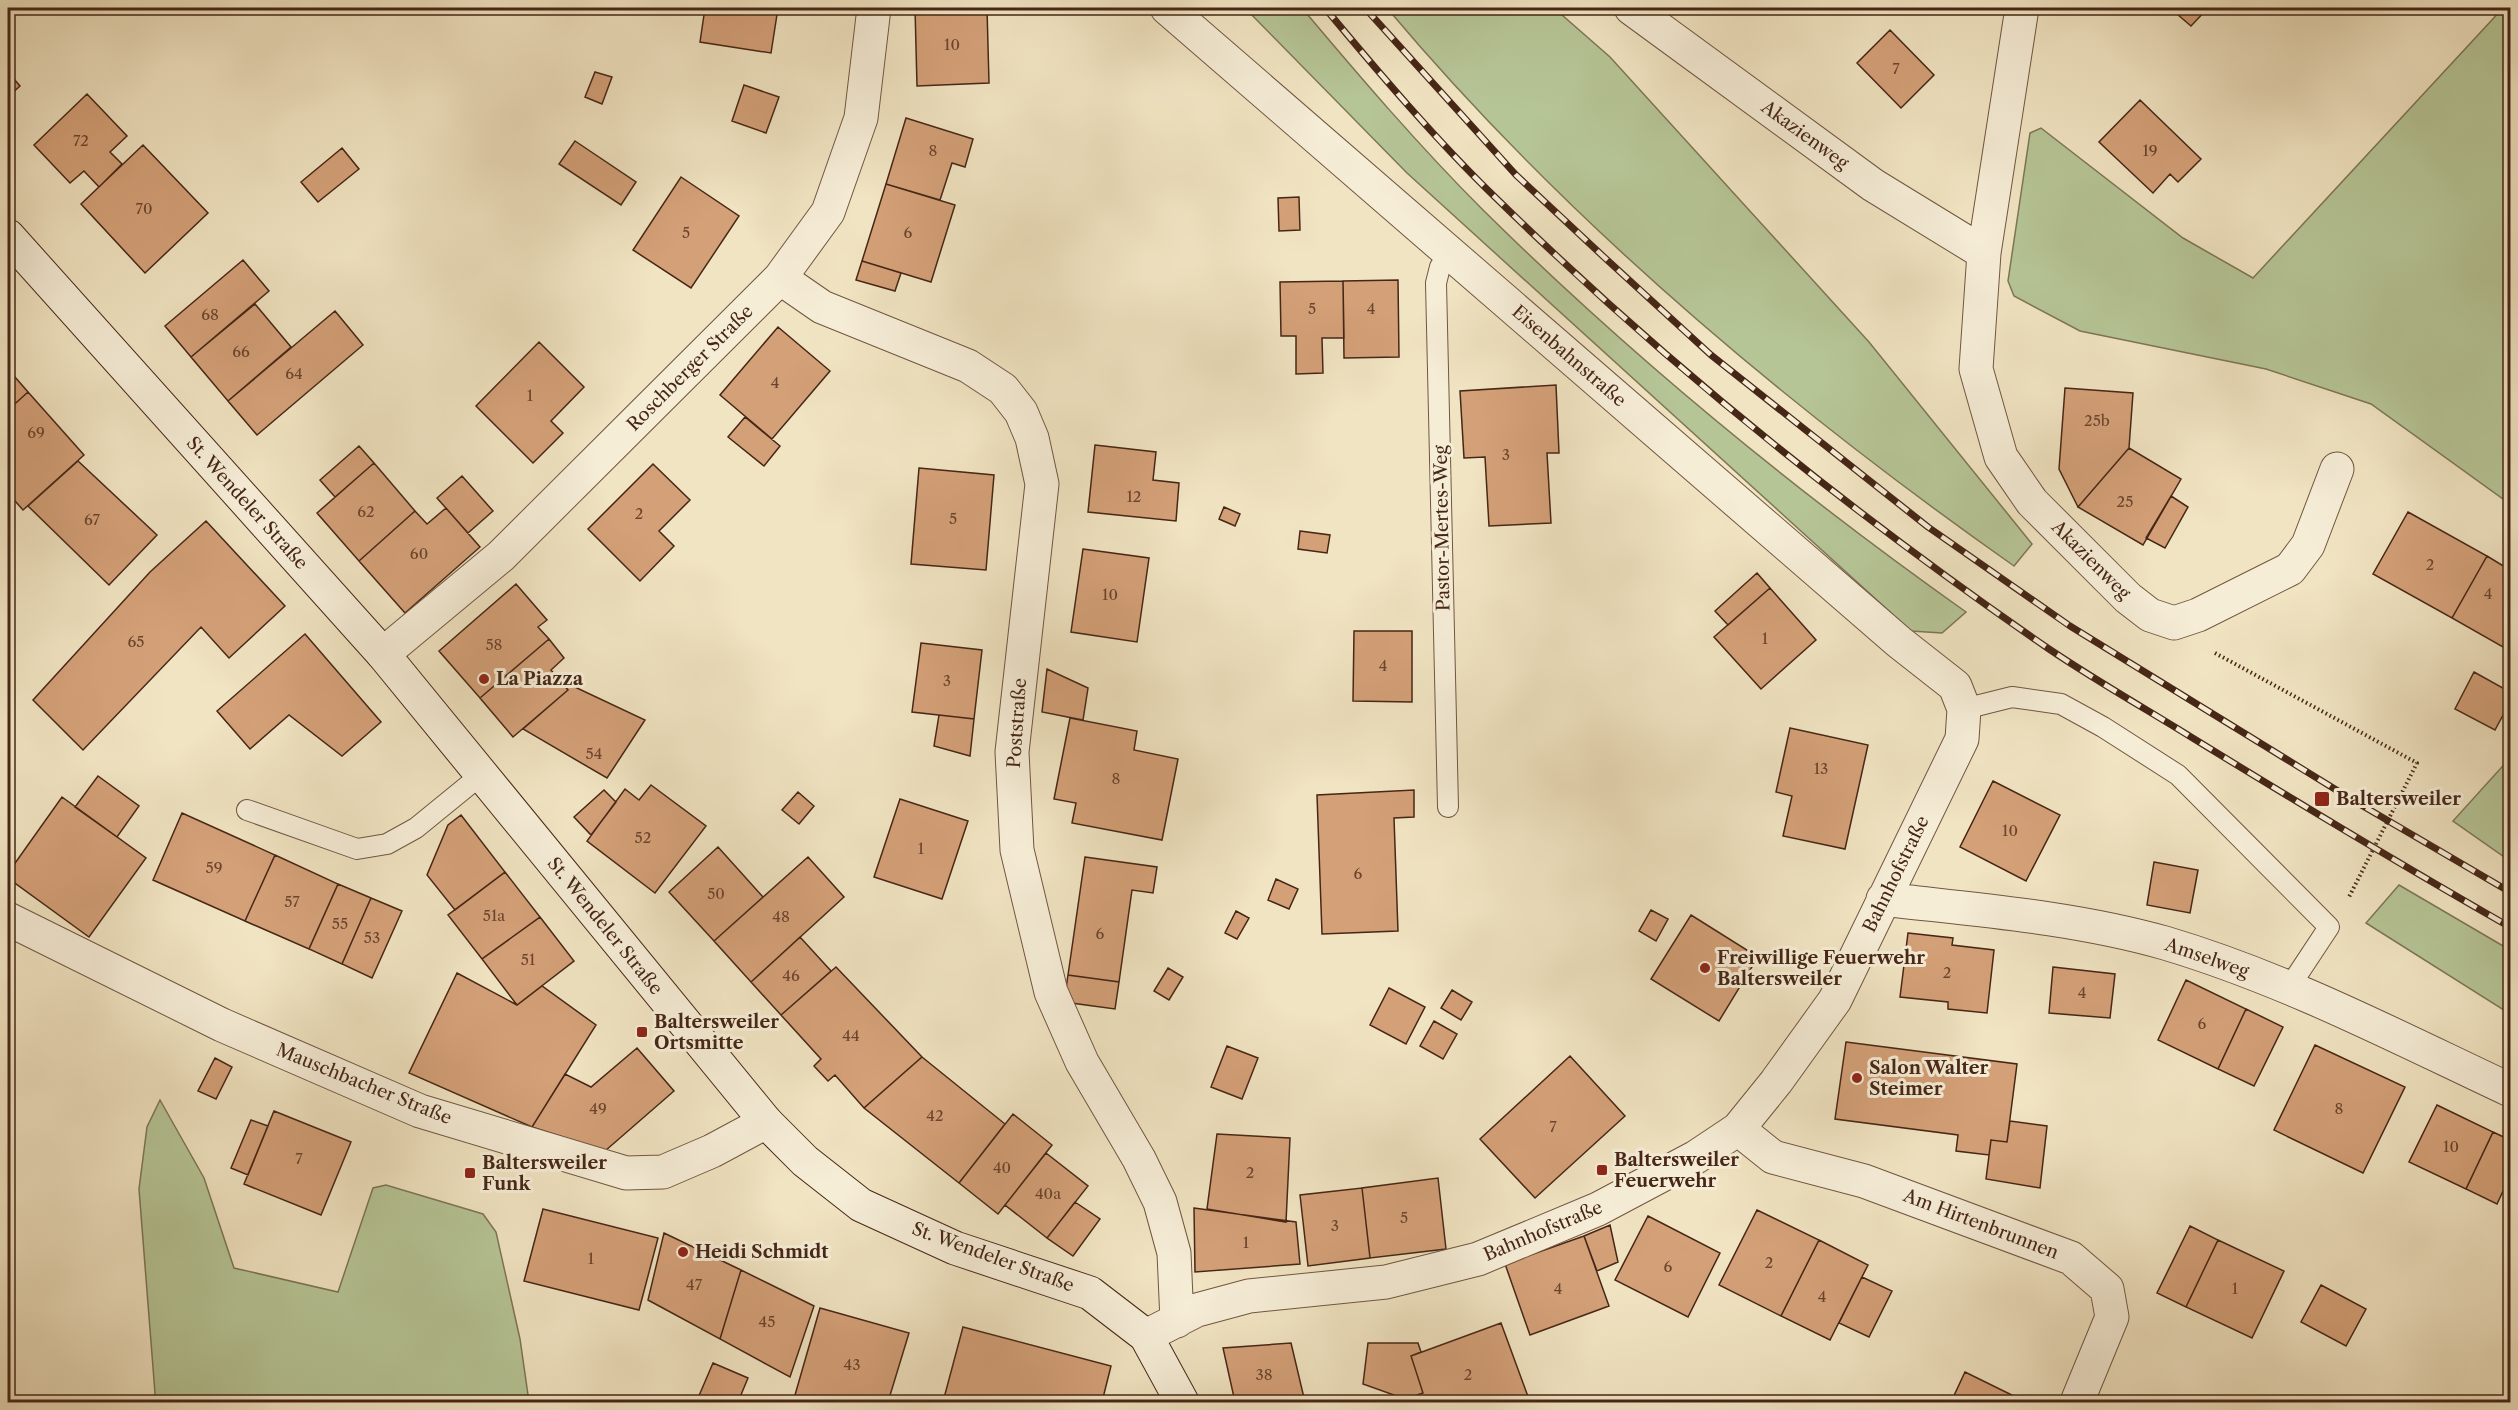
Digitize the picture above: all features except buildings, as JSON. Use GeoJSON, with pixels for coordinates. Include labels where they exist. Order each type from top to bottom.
{"type":"FeatureCollection","features":[{"type":"Feature","properties":{"kind":"street","name":"Roschberger Straße"},"geometry":{"type":"LineString","coordinates":[[383,654],[501,556],[780,278],[828,212],[861,118],[874,8]]}},
{"type":"Feature","properties":{"kind":"street","name":"Eisenbahnstraße"},"geometry":{"type":"LineString","coordinates":[[1167,8],[1899,642],[1955,686],[1964,709]]}},
{"type":"Feature","properties":{"kind":"street","name":"Akazienweg"},"geometry":{"type":"LineString","coordinates":[[1632,8],[1873,185],[1984,254]]}},
{"type":"Feature","properties":{"kind":"street","name":"Akazienweg"},"geometry":{"type":"LineString","coordinates":[[2022,8],[1984,254],[1976,369],[2001,457],[2032,502],[2128,598],[2150,615],[2174,623]]}},
{"type":"Feature","properties":{"kind":"street","name":"St. Wendeler Straße"},"geometry":{"type":"LineString","coordinates":[[8,236],[383,654],[766,1122],[805,1161],[861,1205],[955,1248],[1090,1293],[1146,1336],[1182,1402]]}},
{"type":"Feature","properties":{"kind":"street","name":"Poststraße"},"geometry":{"type":"LineString","coordinates":[[780,278],[822,307],[977,372],[1003,389],[1021,412],[1032,438],[1042,484],[1012,752],[1017,850],[1051,992],[1082,1062],[1139,1159],[1160,1202],[1174,1253],[1177,1321]]}},
{"type":"Feature","properties":{"kind":"street"},"geometry":{"type":"LineString","coordinates":[[2174,623],[2198,615],[2290,569],[2308,545],[2337,469]]}},
{"type":"Feature","properties":{"kind":"street","name":"Bahnhofstraße"},"geometry":{"type":"LineString","coordinates":[[1146,1336],[1197,1310],[1249,1296],[1386,1282],[1478,1259],[1598,1209],[1696,1156],[1738,1129],[1776,1082],[1835,1000],[1962,739],[1964,709]]}},
{"type":"Feature","properties":{"kind":"street","name":"Amselweg"},"geometry":{"type":"LineString","coordinates":[[1883,899],[2068,921],[2164,943],[2290,986],[2511,1090]]}},
{"type":"Feature","properties":{"kind":"street","name":"Mauschbacher Straße"},"geometry":{"type":"LineString","coordinates":[[8,919],[222,1025],[420,1111],[626,1173],[663,1172],[712,1152],[766,1122]]}},
{"type":"Feature","properties":{"kind":"street","name":"Am Hirtenbrunnen"},"geometry":{"type":"LineString","coordinates":[[1738,1129],[1773,1157],[1864,1181],[2071,1258],[2107,1289],[2112,1317],[2077,1402]]}},
{"type":"Feature","properties":{"kind":"lane","name":"Pastor-Mertes-Weg"},"geometry":{"type":"LineString","coordinates":[[1448,807],[1436,283],[1440,267],[1450,253]]}},
{"type":"Feature","properties":{"kind":"lane"},"geometry":{"type":"LineString","coordinates":[[1964,709],[2012,697],[2061,704],[2103,727],[2178,776],[2329,927],[2290,986]]}},
{"type":"Feature","properties":{"kind":"lane"},"geometry":{"type":"LineString","coordinates":[[247,810],[357,849],[387,844],[416,828],[481,775]]}},
{"type":"Feature","properties":{"kind":"path"},"geometry":{"type":"LineString","coordinates":[[2174,623],[2192,640],[2417,763],[2352,892],[2329,927]]}},
{"type":"Feature","properties":{"kind":"green space"},"geometry":{"type":"Polygon","coordinates":[[[1245,8],[1302,8],[1390,111],[1459,186],[1597,318],[1716,421],[1777,470],[1839,519],[1966,612],[1942,633],[1911,631],[1407,173],[1245,8]]]}},
{"type":"Feature","properties":{"kind":"green space"},"geometry":{"type":"Polygon","coordinates":[[[1387,8],[1554,8],[1610,57],[1869,342],[2032,544],[2014,566],[1846,442],[1682,307],[1528,162],[1387,8]]]}},
{"type":"Feature","properties":{"kind":"green space"},"geometry":{"type":"Polygon","coordinates":[[[2503,8],[2510,8],[2510,504],[2371,404],[2266,369],[2080,331],[2014,296],[2008,281],[2030,133],[2041,128],[2183,238],[2253,278],[2503,8]]]}},
{"type":"Feature","properties":{"kind":"green space"},"geometry":{"type":"Polygon","coordinates":[[[2510,758],[2510,861],[2453,821],[2510,758]]]}},
{"type":"Feature","properties":{"kind":"green space"},"geometry":{"type":"Polygon","coordinates":[[[2399,885],[2510,950],[2510,1014],[2366,923],[2399,885]]]}},
{"type":"Feature","properties":{"kind":"green space"},"geometry":{"type":"Polygon","coordinates":[[[160,1100],[204,1178],[234,1268],[338,1292],[373,1188],[386,1185],[483,1214],[496,1232],[520,1339],[529,1402],[153,1402],[155,1393],[139,1189],[147,1127],[160,1100]]]}},
{"type":"Feature","properties":{"kind":"railway"},"geometry":{"type":"LineString","coordinates":[[1325,8],[1430,130],[1562,261],[1695,379],[1833,491],[1976,598],[2066,660],[2310,810],[2510,927]]}},
{"type":"Feature","properties":{"kind":"railway"},"geometry":{"type":"LineString","coordinates":[[1365,8],[1516,175],[1605,258],[1711,355],[1928,527],[2070,626],[2351,799],[2510,892]]}},
{"type":"Feature","properties":{"kind":"place","name":"La Piazza"},"geometry":{"type":"Point","coordinates":[484,679]}},
{"type":"Feature","properties":{"kind":"place","name":"Baltersweiler"},"geometry":{"type":"Point","coordinates":[2322,799]}},
{"type":"Feature","properties":{"kind":"place","name":"Freiwillige Feuerwehr Baltersweiler"},"geometry":{"type":"Point","coordinates":[1705,968]}},
{"type":"Feature","properties":{"kind":"place","name":"Baltersweiler Ortsmitte"},"geometry":{"type":"Point","coordinates":[642,1032]}},
{"type":"Feature","properties":{"kind":"place","name":"Salon Walter Steimer"},"geometry":{"type":"Point","coordinates":[1857,1078]}},
{"type":"Feature","properties":{"kind":"place","name":"Baltersweiler Feuerwehr"},"geometry":{"type":"Point","coordinates":[1602,1170]}},
{"type":"Feature","properties":{"kind":"place","name":"Baltersweiler Funk"},"geometry":{"type":"Point","coordinates":[470,1173]}},
{"type":"Feature","properties":{"kind":"place","name":"Heidi Schmidt"},"geometry":{"type":"Point","coordinates":[683,1252]}}]}
